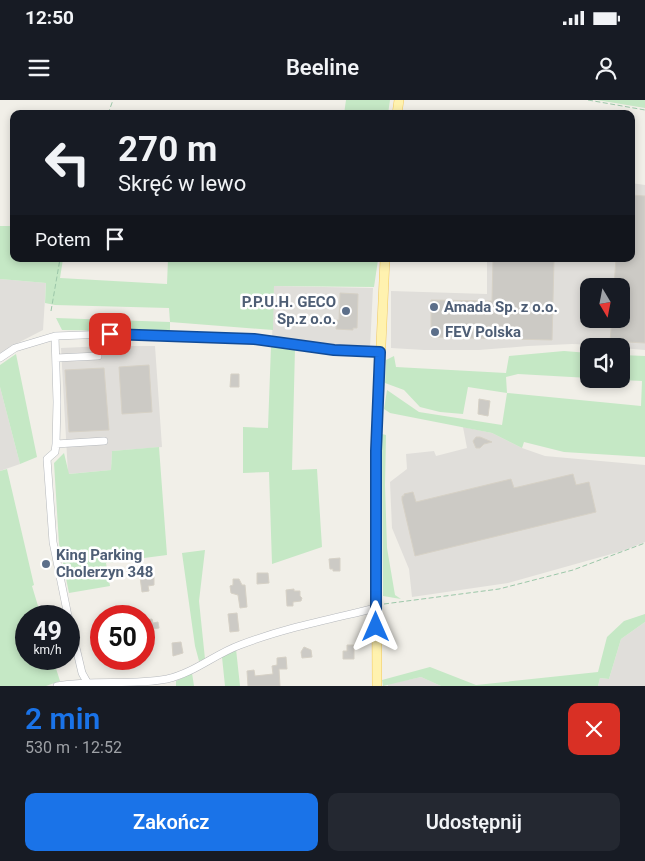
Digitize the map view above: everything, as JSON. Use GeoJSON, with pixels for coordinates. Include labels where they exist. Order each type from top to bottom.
{"type":"FeatureCollection","features":[{"type":"Feature","properties":{"kind":"main road"},"geometry":{"type":"LineString","coordinates":[[377,686],[376,451],[385,262]]}},
{"type":"Feature","properties":{"kind":"street"},"geometry":{"type":"LineString","coordinates":[[0,358],[16,348],[55,336],[110,334],[238,338],[334,350],[380,352]]}},
{"type":"Feature","properties":{"kind":"street"},"geometry":{"type":"LineString","coordinates":[[55,336],[58,402],[56,444],[55,452],[46,459],[53,542],[66,605]]}},
{"type":"Feature","properties":{"kind":"street"},"geometry":{"type":"LineString","coordinates":[[56,358],[98,356]]}},
{"type":"Feature","properties":{"kind":"street"},"geometry":{"type":"LineString","coordinates":[[56,444],[104,441]]}},
{"type":"Feature","properties":{"kind":"street"},"geometry":{"type":"LineString","coordinates":[[57,686],[87,682],[141,683],[167,680],[256,639],[376,608]]}},
{"type":"Feature","properties":{"kind":"street"},"geometry":{"type":"LineString","coordinates":[[80,665],[87,682]]}},
{"type":"Feature","properties":{"kind":"path"},"geometry":{"type":"LineString","coordinates":[[588,100],[645,110]]}},
{"type":"Feature","properties":{"kind":"path"},"geometry":{"type":"LineString","coordinates":[[51,311],[59,262]]}},
{"type":"Feature","properties":{"kind":"path"},"geometry":{"type":"LineString","coordinates":[[376,608],[382,604],[499,589],[572,570],[645,543]]}},
{"type":"Feature","properties":{"kind":"shaded area"},"geometry":{"type":"Polygon","coordinates":[[[635,184],[645,185],[645,350],[630,349],[630,338],[580,338],[580,344],[479,350],[391,348],[391,291],[487,294],[487,262],[635,262],[635,184]]]}},
{"type":"Feature","properties":{"kind":"shaded area"},"geometry":{"type":"Polygon","coordinates":[[[0,279],[46,283],[43,330],[10,347],[0,355],[0,279]]]}},
{"type":"Feature","properties":{"kind":"shaded area"},"geometry":{"type":"Polygon","coordinates":[[[274,286],[373,288],[370,348],[272,339],[274,286]]]}},
{"type":"Feature","properties":{"kind":"shaded area"},"geometry":{"type":"Polygon","coordinates":[[[155,346],[162,447],[112,451],[111,470],[68,474],[61,348],[155,346]]]}},
{"type":"Feature","properties":{"kind":"shaded area"},"geometry":{"type":"Polygon","coordinates":[[[0,387],[20,464],[0,471],[0,387]]]}},
{"type":"Feature","properties":{"kind":"shaded area"},"geometry":{"type":"Polygon","coordinates":[[[463,427],[492,433],[522,448],[545,456],[645,465],[645,542],[622,551],[508,583],[412,597],[409,569],[392,528],[390,482],[407,469],[406,454],[434,451],[436,456],[467,448],[463,427]]]}},
{"type":"Feature","properties":{"kind":"shaded area"},"geometry":{"type":"Polygon","coordinates":[[[645,622],[645,686],[598,686],[600,678],[609,679],[621,639],[645,622]]]}},
{"type":"Feature","properties":{"kind":"shaded area"},"geometry":{"type":"Polygon","coordinates":[[[421,677],[441,686],[388,686],[388,684],[421,677]]]}},
{"type":"Feature","properties":{"kind":"green space"},"geometry":{"type":"Polygon","coordinates":[[[346,100],[390,100],[389,110],[345,110],[346,100]]]}},
{"type":"Feature","properties":{"kind":"green space"},"geometry":{"type":"Polygon","coordinates":[[[597,100],[645,100],[645,108],[597,100]]]}},
{"type":"Feature","properties":{"kind":"green space"},"geometry":{"type":"Polygon","coordinates":[[[0,226],[10,226],[10,262],[63,262],[60,278],[167,284],[168,262],[378,262],[374,287],[274,286],[273,330],[170,322],[169,308],[55,305],[45,303],[46,283],[0,279],[0,226]]]}},
{"type":"Feature","properties":{"kind":"green space"},"geometry":{"type":"Polygon","coordinates":[[[56,318],[170,322],[170,332],[62,330],[56,318]]]}},
{"type":"Feature","properties":{"kind":"green space"},"geometry":{"type":"Polygon","coordinates":[[[271,346],[295,348],[292,470],[317,469],[322,547],[272,564],[269,472],[243,473],[243,427],[268,428],[271,346]]]}},
{"type":"Feature","properties":{"kind":"green space"},"geometry":{"type":"Polygon","coordinates":[[[564,351],[580,352],[580,377],[518,374],[506,377],[507,393],[468,387],[463,414],[440,412],[420,407],[404,390],[385,383],[386,360],[394,356],[396,367],[506,373],[509,356],[564,351]]]}},
{"type":"Feature","properties":{"kind":"green space"},"geometry":{"type":"Polygon","coordinates":[[[16,354],[37,457],[20,464],[0,387],[0,365],[16,354]]]}},
{"type":"Feature","properties":{"kind":"green space"},"geometry":{"type":"Polygon","coordinates":[[[630,355],[645,356],[645,457],[564,452],[524,442],[522,448],[492,433],[390,413],[384,409],[387,390],[419,412],[502,425],[507,393],[641,406],[642,381],[630,380],[630,355]]]}},
{"type":"Feature","properties":{"kind":"green space"},"geometry":{"type":"Polygon","coordinates":[[[382,434],[386,435],[387,548],[395,595],[401,599],[383,596],[382,434]]]}},
{"type":"Feature","properties":{"kind":"green space"},"geometry":{"type":"Polygon","coordinates":[[[159,447],[167,555],[106,563],[110,586],[69,593],[59,544],[54,463],[64,453],[69,474],[111,470],[112,451],[159,447]]]}},
{"type":"Feature","properties":{"kind":"green space"},"geometry":{"type":"Polygon","coordinates":[[[7,469],[38,605],[15,605],[15,670],[56,670],[60,681],[46,686],[0,686],[0,471],[7,469]]]}},
{"type":"Feature","properties":{"kind":"green space"},"geometry":{"type":"Polygon","coordinates":[[[205,550],[199,601],[205,659],[199,661],[195,646],[182,553],[205,550]]]}},
{"type":"Feature","properties":{"kind":"green space"},"geometry":{"type":"Polygon","coordinates":[[[645,614],[645,622],[621,639],[609,679],[600,678],[598,686],[441,686],[421,677],[383,686],[382,680],[430,667],[476,685],[598,672],[607,637],[624,621],[645,614]]]}},
{"type":"Feature","properties":{"kind":"green space"},"geometry":{"type":"Polygon","coordinates":[[[236,649],[240,686],[225,686],[222,657],[236,649]]]}},
{"type":"Feature","properties":{"kind":"green space"},"geometry":{"type":"Polygon","coordinates":[[[192,673],[194,686],[176,686],[176,681],[192,673]]]}},
{"type":"Feature","properties":{"kind":"building"},"geometry":{"type":"Polygon","coordinates":[[[635,195],[645,196],[645,343],[630,342],[630,338],[610,338],[611,328],[630,328],[630,278],[615,278],[616,262],[635,262],[635,195]]]}},
{"type":"Feature","properties":{"kind":"building"},"geometry":{"type":"Polygon","coordinates":[[[493,262],[554,262],[552,340],[431,337],[431,300],[492,301],[493,262]]]}},
{"type":"Feature","properties":{"kind":"building"},"geometry":{"type":"Polygon","coordinates":[[[340,293],[358,294],[357,328],[353,328],[353,330],[336,329],[337,320],[339,320],[340,293]]]}},
{"type":"Feature","properties":{"kind":"building"},"geometry":{"type":"Polygon","coordinates":[[[149,365],[152,412],[122,414],[119,367],[149,365]]]}},
{"type":"Feature","properties":{"kind":"building"},"geometry":{"type":"Polygon","coordinates":[[[104,368],[109,430],[69,432],[65,370],[104,368]]]}},
{"type":"Feature","properties":{"kind":"building"},"geometry":{"type":"Polygon","coordinates":[[[231,374],[239,374],[239,387],[230,387],[231,374]]]}},
{"type":"Feature","properties":{"kind":"building"},"geometry":{"type":"Polygon","coordinates":[[[479,399],[490,401],[488,416],[478,414],[479,399]]]}},
{"type":"Feature","properties":{"kind":"building"},"geometry":{"type":"Polygon","coordinates":[[[476,437],[492,442],[476,448],[473,441],[476,437]]]}},
{"type":"Feature","properties":{"kind":"building"},"geometry":{"type":"Polygon","coordinates":[[[573,474],[576,485],[589,482],[596,512],[415,556],[402,500],[404,494],[413,492],[416,502],[511,479],[514,488],[573,474]]]}},
{"type":"Feature","properties":{"kind":"building"},"geometry":{"type":"Polygon","coordinates":[[[340,558],[340,571],[330,569],[329,559],[340,558]]]}},
{"type":"Feature","properties":{"kind":"building"},"geometry":{"type":"Polygon","coordinates":[[[257,573],[268,573],[269,583],[257,584],[257,573]]]}},
{"type":"Feature","properties":{"kind":"building"},"geometry":{"type":"Polygon","coordinates":[[[154,575],[154,585],[148,586],[149,591],[142,592],[140,577],[154,575]]]}},
{"type":"Feature","properties":{"kind":"building"},"geometry":{"type":"Polygon","coordinates":[[[233,579],[239,579],[242,585],[245,585],[247,607],[240,608],[238,595],[231,593],[230,586],[233,585],[233,579]]]}},
{"type":"Feature","properties":{"kind":"building"},"geometry":{"type":"Polygon","coordinates":[[[294,589],[294,591],[300,591],[301,601],[293,602],[293,606],[287,606],[286,590],[294,589]]]}},
{"type":"Feature","properties":{"kind":"building"},"geometry":{"type":"Polygon","coordinates":[[[237,613],[239,631],[230,632],[228,614],[237,613]]]}},
{"type":"Feature","properties":{"kind":"building"},"geometry":{"type":"Polygon","coordinates":[[[158,622],[159,628],[155,629],[155,623],[158,622]]]}},
{"type":"Feature","properties":{"kind":"building"},"geometry":{"type":"Polygon","coordinates":[[[181,642],[183,653],[173,656],[172,643],[181,642]]]}},
{"type":"Feature","properties":{"kind":"building"},"geometry":{"type":"Polygon","coordinates":[[[347,645],[354,645],[354,659],[343,659],[343,651],[347,651],[347,645]]]}},
{"type":"Feature","properties":{"kind":"building"},"geometry":{"type":"Polygon","coordinates":[[[304,647],[311,650],[312,657],[302,658],[301,652],[304,647]]]}},
{"type":"Feature","properties":{"kind":"building"},"geometry":{"type":"Polygon","coordinates":[[[286,657],[287,669],[279,669],[280,686],[248,686],[247,671],[254,670],[255,676],[273,674],[272,666],[277,665],[277,658],[286,657]]]}},
{"type":"Feature","properties":{"kind":"place","name":"Amada Sp. z o.o."},"geometry":{"type":"Point","coordinates":[434,307]}},
{"type":"Feature","properties":{"kind":"place","name":"P.P.U.H. GECO Sp.z o.o."},"geometry":{"type":"Point","coordinates":[346,311]}},
{"type":"Feature","properties":{"kind":"place","name":"FEV Polska"},"geometry":{"type":"Point","coordinates":[435,332]}},
{"type":"Feature","properties":{"kind":"place","name":"King Parking Cholerzyn 348"},"geometry":{"type":"Point","coordinates":[46,564]}},
{"type":"Feature","properties":{"kind":"route"},"geometry":{"type":"LineString","coordinates":[[110,334],[254,339],[334,350],[380,352],[376,451],[376,627]]}}]}
